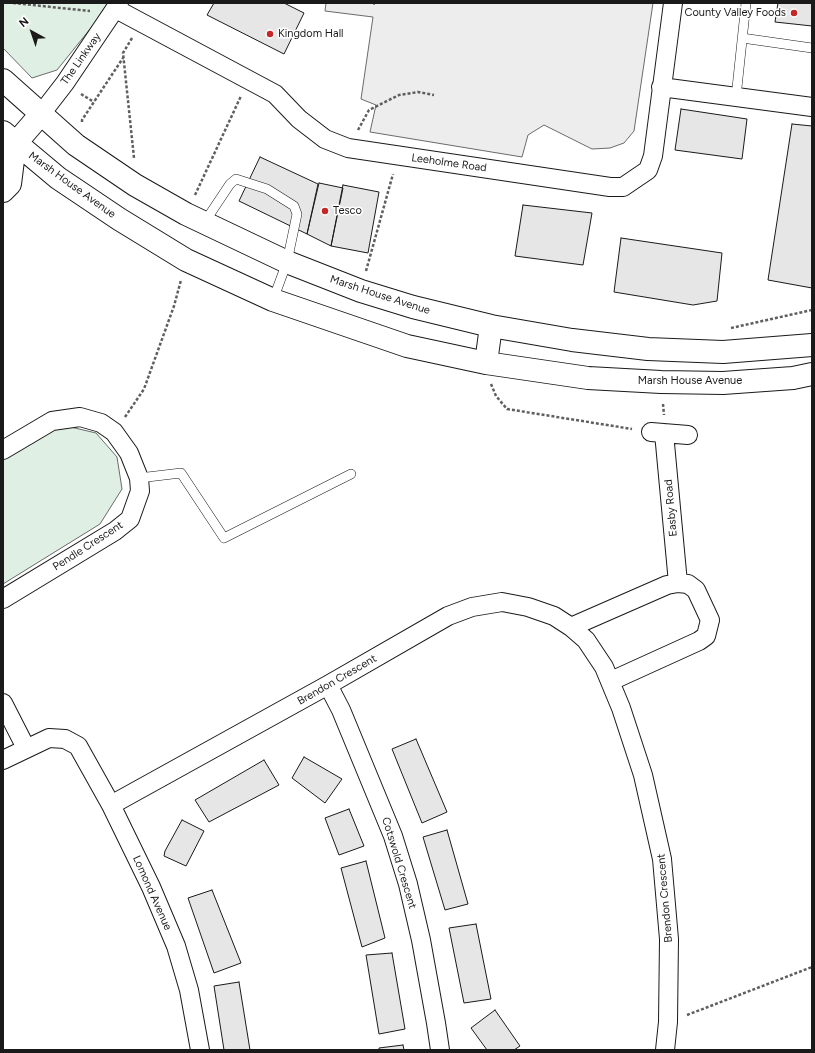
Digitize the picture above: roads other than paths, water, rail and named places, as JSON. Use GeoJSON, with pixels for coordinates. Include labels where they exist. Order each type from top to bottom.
{"type":"FeatureCollection","features":[{"type":"Feature","properties":{"kind":"street","name":"Leeholme Road"},"geometry":{"type":"LineString","coordinates":[[118,6],[142,22],[275,94],[300,119],[325,139],[348,148],[610,187],[623,187],[648,170],[653,156],[673,3]]}},
{"type":"Feature","properties":{"kind":"street","name":"The Linkway"},"geometry":{"type":"LineString","coordinates":[[41,114],[65,83],[118,6]]}},
{"type":"Feature","properties":{"kind":"street","name":"Marsh House Avenue"},"geometry":{"type":"LineString","coordinates":[[3,80],[76,145],[134,184],[195,219],[287,262],[361,291],[413,307],[490,326],[572,340],[648,349],[724,352],[812,345]]}},
{"type":"Feature","properties":{"kind":"street"},"geometry":{"type":"LineString","coordinates":[[661,87],[812,107]]}},
{"type":"Feature","properties":{"kind":"street"},"geometry":{"type":"LineString","coordinates":[[3,191],[10,184],[7,141],[41,114]]}},
{"type":"Feature","properties":{"kind":"street","name":"Marsh House Avenue"},"geometry":{"type":"LineString","coordinates":[[7,141],[58,178],[119,219],[186,260],[273,300],[407,346],[486,363],[588,378],[661,382],[723,383],[793,378],[812,374]]}},
{"type":"Feature","properties":{"kind":"street"},"geometry":{"type":"LineString","coordinates":[[486,363],[490,326]]}},
{"type":"Feature","properties":{"kind":"street","name":"Pendle Crescent"},"geometry":{"type":"LineString","coordinates":[[3,450],[52,421],[80,417],[101,422],[114,432],[129,452],[139,478],[140,491],[130,519],[115,531],[3,599]]}},
{"type":"Feature","properties":{"kind":"street","name":"Easby Road"},"geometry":{"type":"LineString","coordinates":[[678,582],[657,433],[688,434]]}},
{"type":"Feature","properties":{"kind":"street"},"geometry":{"type":"LineString","coordinates":[[571,626],[667,585],[678,582],[688,584],[696,590],[710,620],[706,636],[699,641],[611,681]]}},
{"type":"Feature","properties":{"kind":"street","name":"Brendon Crescent"},"geometry":{"type":"LineString","coordinates":[[111,805],[328,685],[448,616],[472,607],[502,602],[528,607],[554,616],[571,626],[586,640],[596,654],[611,681],[643,775],[662,859],[669,939],[668,1022],[665,1050]]}},
{"type":"Feature","properties":{"kind":"street","name":"Cotswold Crescent"},"geometry":{"type":"LineString","coordinates":[[328,685],[341,710],[393,836],[408,884],[422,940],[440,1050]]}},
{"type":"Feature","properties":{"kind":"street"},"geometry":{"type":"LineString","coordinates":[[3,703],[26,748],[3,760]]}},
{"type":"Feature","properties":{"kind":"street","name":"Lomond Avenue"},"geometry":{"type":"LineString","coordinates":[[26,748],[49,738],[65,739],[78,746],[111,805],[151,888],[176,946],[189,990],[200,1050]]}},
{"type":"Feature","properties":{"kind":"lane"},"geometry":{"type":"LineString","coordinates":[[736,97],[746,3]]}},
{"type":"Feature","properties":{"kind":"lane"},"geometry":{"type":"LineString","coordinates":[[742,38],[812,48]]}},
{"type":"Feature","properties":{"kind":"lane"},"geometry":{"type":"LineString","coordinates":[[195,219],[236,179],[267,189],[294,206],[297,214],[287,262],[273,300]]}},
{"type":"Feature","properties":{"kind":"lane"},"geometry":{"type":"LineString","coordinates":[[139,478],[181,474],[224,538],[351,474]]}},
{"type":"Feature","properties":{"kind":"place","name":"County Valley Foods"},"geometry":{"type":"Point","coordinates":[794,13]}},
{"type":"Feature","properties":{"kind":"place","name":"Kingdom Hall"},"geometry":{"type":"Point","coordinates":[270,34]}},
{"type":"Feature","properties":{"kind":"place","name":"Tesco"},"geometry":{"type":"Point","coordinates":[325,211]}}]}
